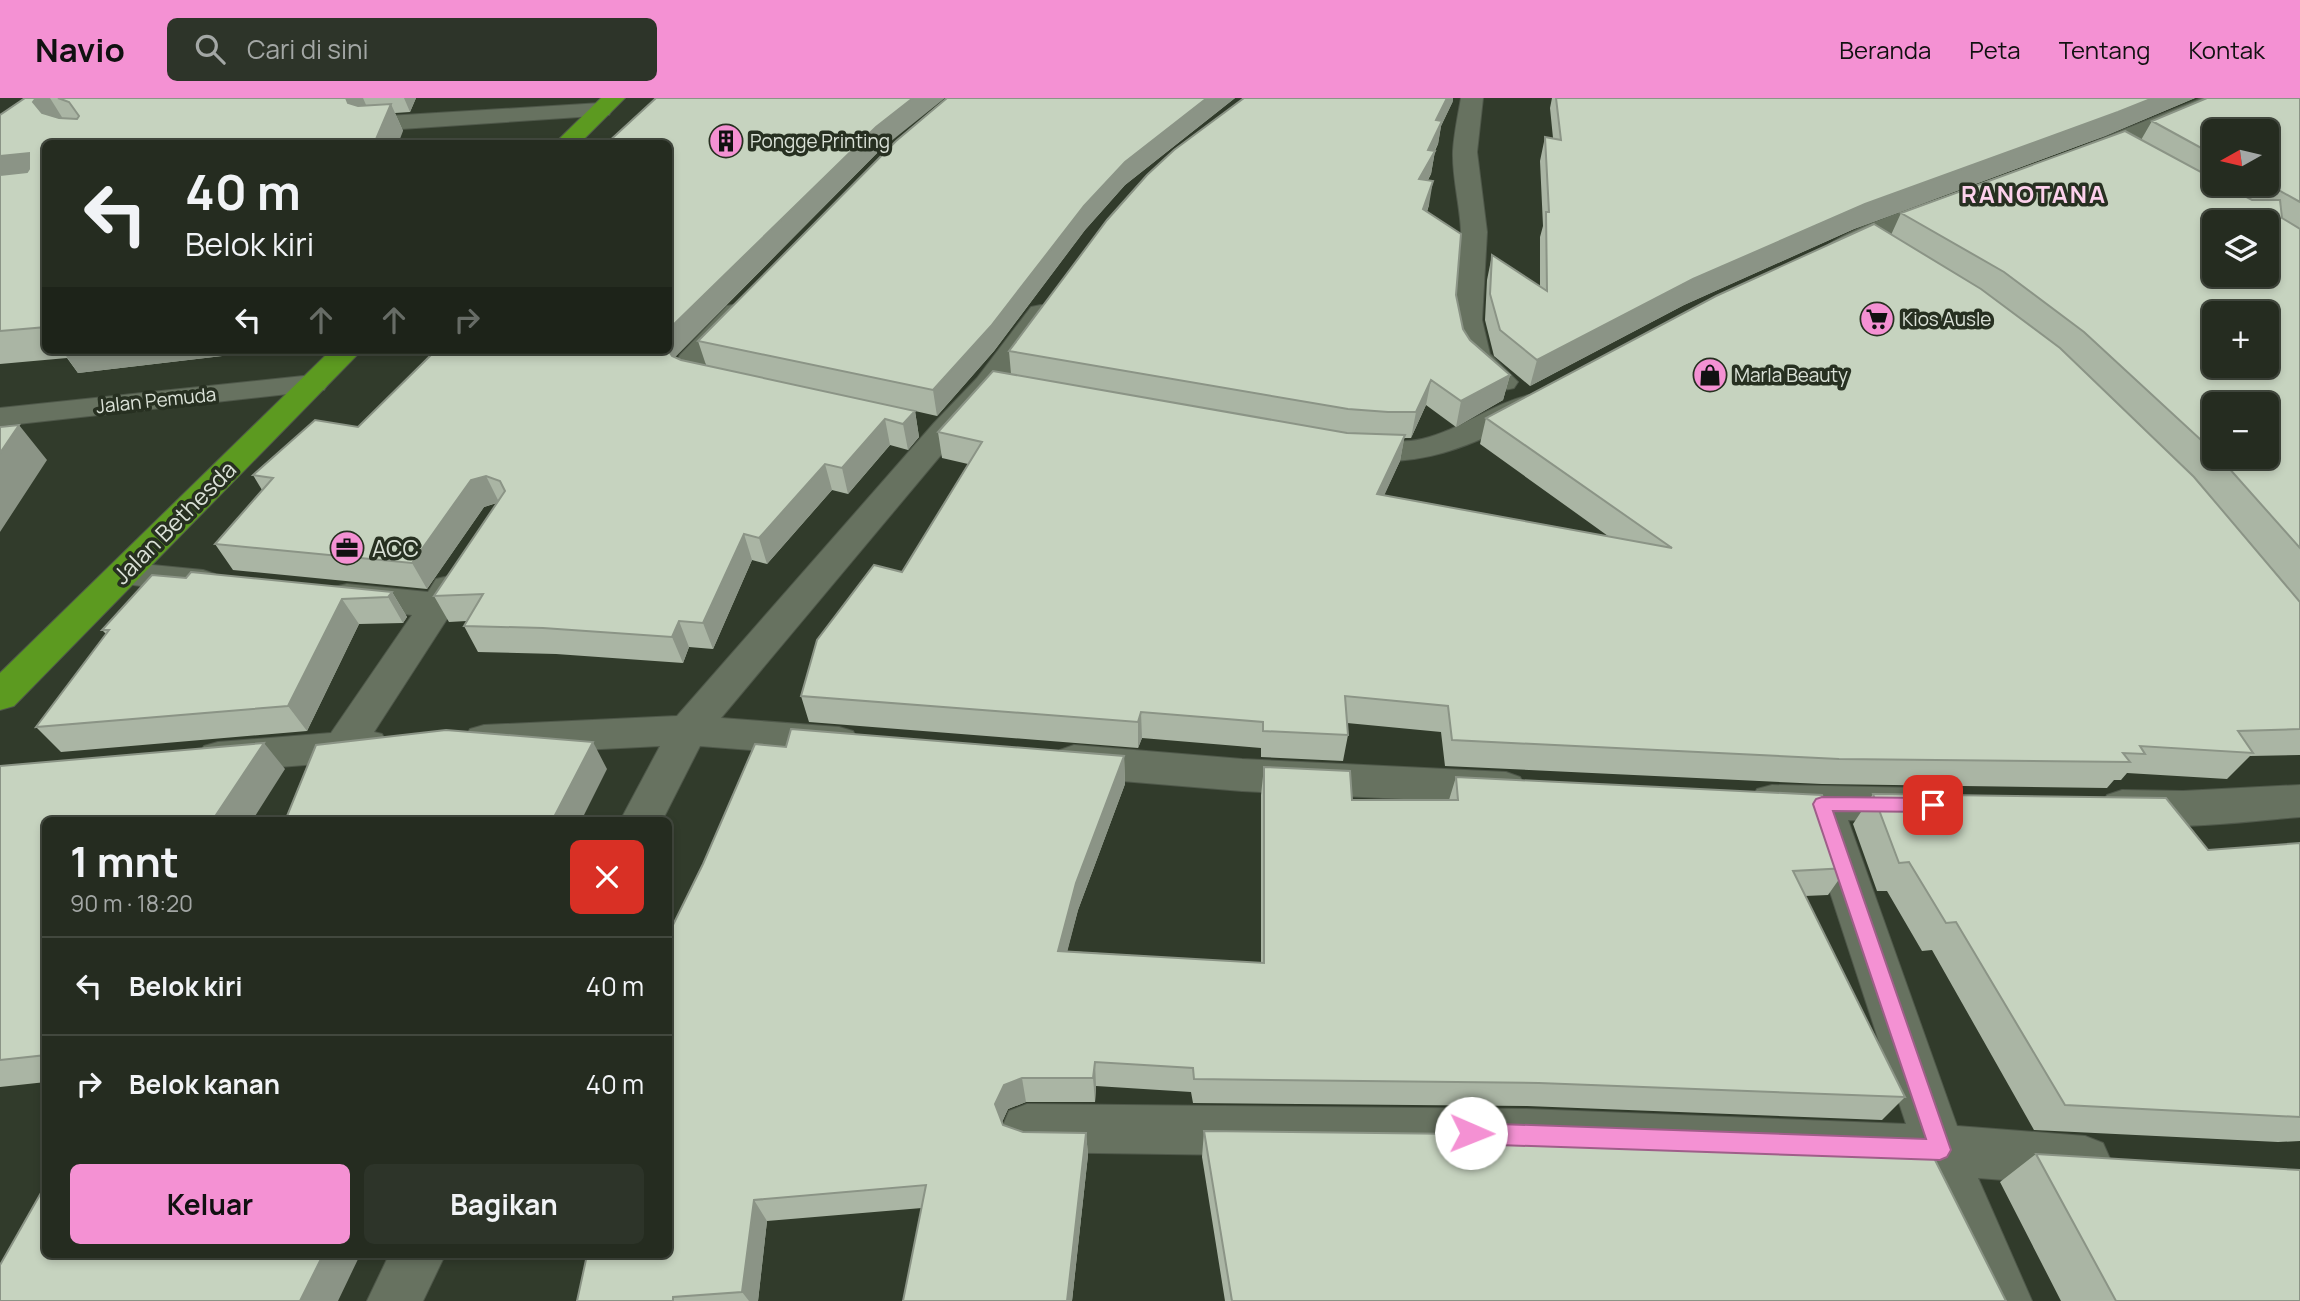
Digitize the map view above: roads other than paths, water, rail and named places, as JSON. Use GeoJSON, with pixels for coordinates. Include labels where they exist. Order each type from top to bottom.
{"type":"FeatureCollection","features":[{"type":"Feature","properties":{"kind":"highway"},"geometry":{"type":"LineString","coordinates":[[565,140],[607,104]]}},
{"type":"Feature","properties":{"kind":"highway","name":"Jalan Bethesda"},"geometry":{"type":"LineString","coordinates":[[0,696],[344,354]]}},
{"type":"Feature","properties":{"kind":"street"},"geometry":{"type":"LineString","coordinates":[[1319,443],[1392,453],[1428,449],[1460,439],[1541,398],[1481,363],[1475,354],[1468,320],[1474,232],[1465,152],[1472,98]]}},
{"type":"Feature","properties":{"kind":"street"},"geometry":{"type":"LineString","coordinates":[[2065,160],[2114,143],[2221,98]]}},
{"type":"Feature","properties":{"kind":"street"},"geometry":{"type":"LineString","coordinates":[[371,124],[607,104]]}},
{"type":"Feature","properties":{"kind":"street"},"geometry":{"type":"LineString","coordinates":[[2114,143],[2138,156]]}},
{"type":"Feature","properties":{"kind":"street"},"geometry":{"type":"LineString","coordinates":[[1816,260],[1864,236],[1966,197]]}},
{"type":"Feature","properties":{"kind":"street"},"geometry":{"type":"LineString","coordinates":[[1864,236],[1896,255]]}},
{"type":"Feature","properties":{"kind":"street"},"geometry":{"type":"LineString","coordinates":[[643,817],[688,730],[931,427],[1002,386],[1054,295]]}},
{"type":"Feature","properties":{"kind":"street"},"geometry":{"type":"LineString","coordinates":[[752,297],[690,361],[688,368],[692,374],[701,377],[755,389]]}},
{"type":"Feature","properties":{"kind":"street","name":"Jalan Pemuda"},"geometry":{"type":"LineString","coordinates":[[0,417],[313,384]]}},
{"type":"Feature","properties":{"kind":"street"},"geometry":{"type":"LineString","coordinates":[[343,746],[468,561]]}},
{"type":"Feature","properties":{"kind":"street"},"geometry":{"type":"LineString","coordinates":[[122,574],[232,585]]}},
{"type":"Feature","properties":{"kind":"street"},"geometry":{"type":"LineString","coordinates":[[314,593],[438,605]]}},
{"type":"Feature","properties":{"kind":"street"},"geometry":{"type":"LineString","coordinates":[[453,741],[688,730],[882,746]]}},
{"type":"Feature","properties":{"kind":"street"},"geometry":{"type":"LineString","coordinates":[[178,761],[343,746],[398,744]]}},
{"type":"Feature","properties":{"kind":"street"},"geometry":{"type":"LineString","coordinates":[[1034,758],[1242,775],[1546,790]]}},
{"type":"Feature","properties":{"kind":"street"},"geometry":{"type":"LineString","coordinates":[[1739,800],[1822,804],[1961,805]]}},
{"type":"Feature","properties":{"kind":"street"},"geometry":{"type":"LineString","coordinates":[[2085,807],[2183,808],[2300,801]]}},
{"type":"Feature","properties":{"kind":"street"},"geometry":{"type":"LineString","coordinates":[[1822,804],[1940,1150],[2005,1301]]}},
{"type":"Feature","properties":{"kind":"street"},"geometry":{"type":"LineString","coordinates":[[1027,1128],[1527,1134],[1940,1150],[2130,1163]]}},
{"type":"Feature","properties":{"kind":"street"},"geometry":{"type":"LineString","coordinates":[[394,1301],[416,1258]]}},
{"type":"Feature","properties":{"kind":"place","name":"Pongge Printing"},"geometry":{"type":"Point","coordinates":[726,141]}},
{"type":"Feature","properties":{"kind":"place","name":"Kios Ausle"},"geometry":{"type":"Point","coordinates":[1877,319]}},
{"type":"Feature","properties":{"kind":"place","name":"Marla Beauty"},"geometry":{"type":"Point","coordinates":[1710,375]}},
{"type":"Feature","properties":{"kind":"place","name":"ACC"},"geometry":{"type":"Point","coordinates":[347,548]}},
{"type":"Feature","properties":{"kind":"district","name":"RANOTANA"},"geometry":{"type":"Point","coordinates":[2034,193]}}]}
